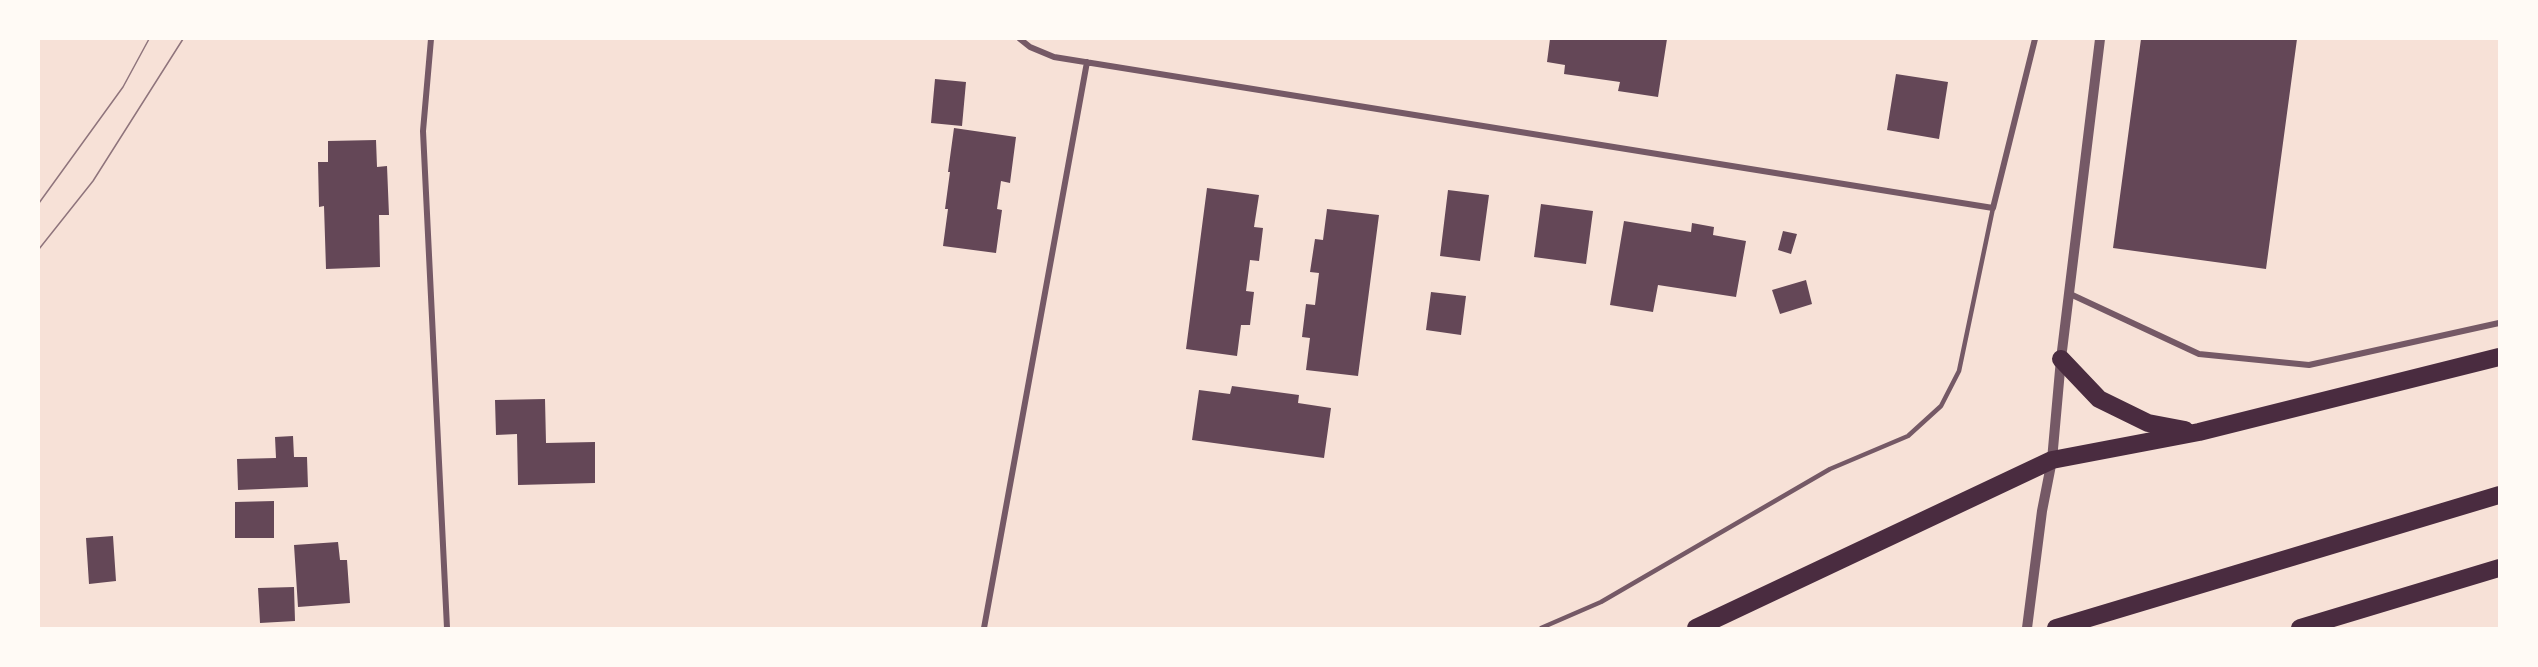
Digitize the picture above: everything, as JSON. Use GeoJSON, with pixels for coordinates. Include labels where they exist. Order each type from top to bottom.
{"type":"FeatureCollection","features":[{"type":"Feature","properties":{"kind":"highway"},"geometry":{"type":"LineString","coordinates":[[1696,628],[2052,460],[2199,432],[2499,357]]}},
{"type":"Feature","properties":{"kind":"highway"},"geometry":{"type":"LineString","coordinates":[[2061,360],[2099,399],[2148,423],[2199,432]]}},
{"type":"Feature","properties":{"kind":"highway"},"geometry":{"type":"LineString","coordinates":[[2056,628],[2499,495]]}},
{"type":"Feature","properties":{"kind":"highway"},"geometry":{"type":"LineString","coordinates":[[2300,628],[2499,568]]}},
{"type":"Feature","properties":{"kind":"street"},"geometry":{"type":"LineString","coordinates":[[430,39],[423,131],[447,628]]}},
{"type":"Feature","properties":{"kind":"street"},"geometry":{"type":"LineString","coordinates":[[1020,39],[1030,47],[1054,57],[1993,208],[2035,39]]}},
{"type":"Feature","properties":{"kind":"street"},"geometry":{"type":"LineString","coordinates":[[2026,628],[2042,511],[2052,460],[2068,293],[2100,39]]}},
{"type":"Feature","properties":{"kind":"street"},"geometry":{"type":"LineString","coordinates":[[984,628],[1087,62]]}},
{"type":"Feature","properties":{"kind":"street"},"geometry":{"type":"LineString","coordinates":[[2068,293],[2199,354],[2309,365],[2499,322]]}},
{"type":"Feature","properties":{"kind":"lane"},"geometry":{"type":"LineString","coordinates":[[1541,628],[1602,602],[1830,469],[1908,436],[1941,406],[1959,370],[1993,208]]}},
{"type":"Feature","properties":{"kind":"building"},"geometry":{"type":"Polygon","coordinates":[[[1550,39],[1667,39],[1658,97],[1618,91],[1620,82],[1564,74],[1565,65],[1547,62],[1550,39]]]}},
{"type":"Feature","properties":{"kind":"building"},"geometry":{"type":"Polygon","coordinates":[[[2141,39],[2297,39],[2266,269],[2113,248],[2141,39]]]}},
{"type":"Feature","properties":{"kind":"building"},"geometry":{"type":"Polygon","coordinates":[[[1896,74],[1948,82],[1939,139],[1887,130],[1896,74]]]}},
{"type":"Feature","properties":{"kind":"building"},"geometry":{"type":"Polygon","coordinates":[[[935,79],[966,82],[962,126],[931,123],[935,79]]]}},
{"type":"Feature","properties":{"kind":"building"},"geometry":{"type":"Polygon","coordinates":[[[954,128],[1016,137],[1010,183],[1001,181],[997,209],[1002,210],[996,253],[943,246],[948,209],[945,209],[950,172],[948,172],[954,128]]]}},
{"type":"Feature","properties":{"kind":"building"},"geometry":{"type":"Polygon","coordinates":[[[376,140],[377,167],[387,166],[389,215],[379,215],[380,267],[326,269],[324,206],[319,207],[318,162],[328,162],[328,141],[376,140]]]}},
{"type":"Feature","properties":{"kind":"building"},"geometry":{"type":"Polygon","coordinates":[[[1207,188],[1259,195],[1254,227],[1263,228],[1259,261],[1250,260],[1246,291],[1254,292],[1250,325],[1241,325],[1237,356],[1186,349],[1207,188]]]}},
{"type":"Feature","properties":{"kind":"building"},"geometry":{"type":"Polygon","coordinates":[[[1448,190],[1489,195],[1480,261],[1440,256],[1448,190]]]}},
{"type":"Feature","properties":{"kind":"building"},"geometry":{"type":"Polygon","coordinates":[[[1541,204],[1593,211],[1586,264],[1534,257],[1541,204]]]}},
{"type":"Feature","properties":{"kind":"building"},"geometry":{"type":"Polygon","coordinates":[[[1327,209],[1379,215],[1358,376],[1306,370],[1310,338],[1302,337],[1306,304],[1315,305],[1319,273],[1310,272],[1315,239],[1323,240],[1327,209]]]}},
{"type":"Feature","properties":{"kind":"building"},"geometry":{"type":"Polygon","coordinates":[[[1624,221],[1691,232],[1692,223],[1714,227],[1713,235],[1746,241],[1736,297],[1658,285],[1653,312],[1610,305],[1624,221]]]}},
{"type":"Feature","properties":{"kind":"building"},"geometry":{"type":"Polygon","coordinates":[[[1783,231],[1797,234],[1791,254],[1778,250],[1783,231]]]}},
{"type":"Feature","properties":{"kind":"building"},"geometry":{"type":"Polygon","coordinates":[[[1806,280],[1812,304],[1780,314],[1772,290],[1806,280]]]}},
{"type":"Feature","properties":{"kind":"building"},"geometry":{"type":"Polygon","coordinates":[[[1431,292],[1466,296],[1461,335],[1426,330],[1431,292]]]}},
{"type":"Feature","properties":{"kind":"building"},"geometry":{"type":"Polygon","coordinates":[[[1232,386],[1299,395],[1298,403],[1331,408],[1324,458],[1192,440],[1199,390],[1230,394],[1232,386]]]}},
{"type":"Feature","properties":{"kind":"building"},"geometry":{"type":"Polygon","coordinates":[[[545,399],[546,443],[595,442],[595,483],[518,485],[517,434],[496,435],[495,400],[545,399]]]}},
{"type":"Feature","properties":{"kind":"building"},"geometry":{"type":"Polygon","coordinates":[[[293,436],[294,457],[307,457],[308,487],[238,490],[237,459],[276,458],[275,437],[293,436]]]}},
{"type":"Feature","properties":{"kind":"building"},"geometry":{"type":"Polygon","coordinates":[[[274,501],[274,538],[235,538],[235,502],[274,501]]]}},
{"type":"Feature","properties":{"kind":"building"},"geometry":{"type":"Polygon","coordinates":[[[113,536],[116,581],[89,584],[86,538],[113,536]]]}},
{"type":"Feature","properties":{"kind":"building"},"geometry":{"type":"Polygon","coordinates":[[[338,542],[340,560],[347,560],[350,603],[298,607],[294,545],[338,542]]]}},
{"type":"Feature","properties":{"kind":"building"},"geometry":{"type":"Polygon","coordinates":[[[294,587],[295,621],[260,623],[258,588],[294,587]]]}},
{"type":"Feature","properties":{"kind":"tram line"},"geometry":{"type":"LineString","coordinates":[[39,203],[123,87],[149,39]]}},
{"type":"Feature","properties":{"kind":"tram line"},"geometry":{"type":"LineString","coordinates":[[39,249],[93,181],[183,39]]}}]}
